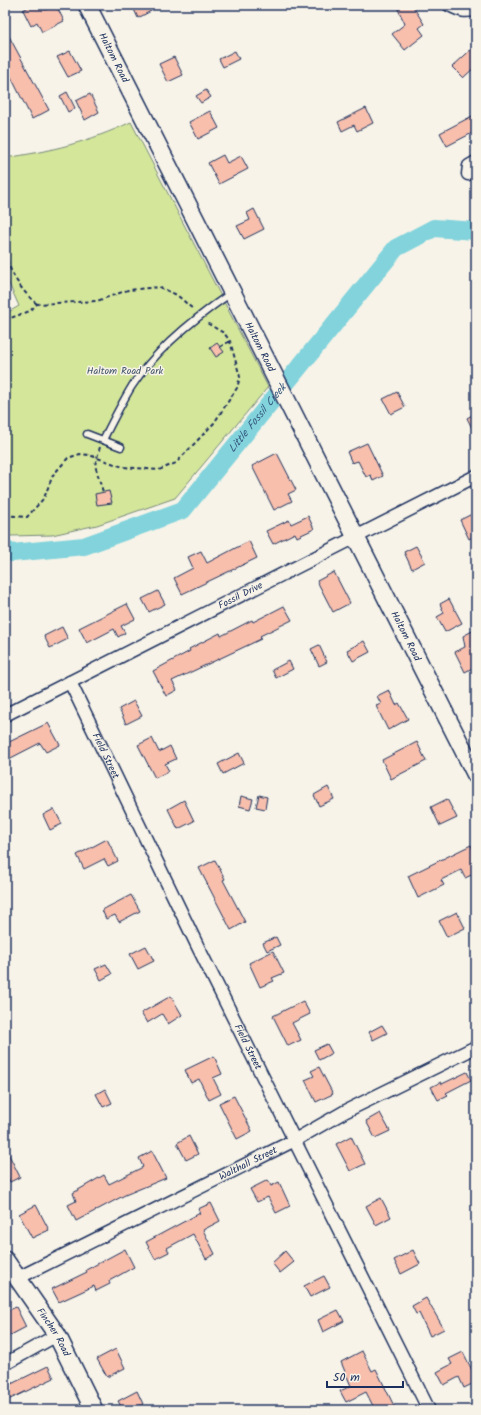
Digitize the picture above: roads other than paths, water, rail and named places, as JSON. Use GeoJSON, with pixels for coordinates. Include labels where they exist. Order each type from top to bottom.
{"type":"FeatureCollection","features":[{"type":"Feature","properties":{"kind":"main road","name":"Haltom Road"},"geometry":{"type":"LineString","coordinates":[[87,5],[476,775]]}},
{"type":"Feature","properties":{"kind":"main road","name":"Fincher Road"},"geometry":{"type":"LineString","coordinates":[[5,1260],[57,1336],[94,1410]]}},
{"type":"Feature","properties":{"kind":"street"},"geometry":{"type":"LineString","coordinates":[[449,5],[460,11],[469,12],[476,10]]}},
{"type":"Feature","properties":{"kind":"street"},"geometry":{"type":"LineString","coordinates":[[468,174],[469,166],[476,162]]}},
{"type":"Feature","properties":{"kind":"street","name":"Fossil Drive"},"geometry":{"type":"LineString","coordinates":[[5,715],[476,476]]}},
{"type":"Feature","properties":{"kind":"street","name":"Field Street"},"geometry":{"type":"LineString","coordinates":[[70,682],[198,947],[429,1410]]}},
{"type":"Feature","properties":{"kind":"street","name":"Walthall Street"},"geometry":{"type":"LineString","coordinates":[[18,1278],[295,1140],[344,1112],[476,1047]]}},
{"type":"Feature","properties":{"kind":"street"},"geometry":{"type":"LineString","coordinates":[[5,1364],[57,1336]]}},
{"type":"Feature","properties":{"kind":"lane"},"geometry":{"type":"LineString","coordinates":[[103,440],[132,385],[158,354],[199,316],[232,292]]}},
{"type":"Feature","properties":{"kind":"lane"},"geometry":{"type":"LineString","coordinates":[[87,434],[121,447]]}},
{"type":"Feature","properties":{"kind":"waterway","name":"Little Fossil Creek"},"geometry":{"type":"LineString","coordinates":[[5,549],[12,553],[84,546],[183,510],[396,248],[434,228],[476,231]]}},
{"type":"Feature","properties":{"kind":"park label","name":"Haltom Road Park"},"geometry":{"type":"Point","coordinates":[125,371]}}]}
